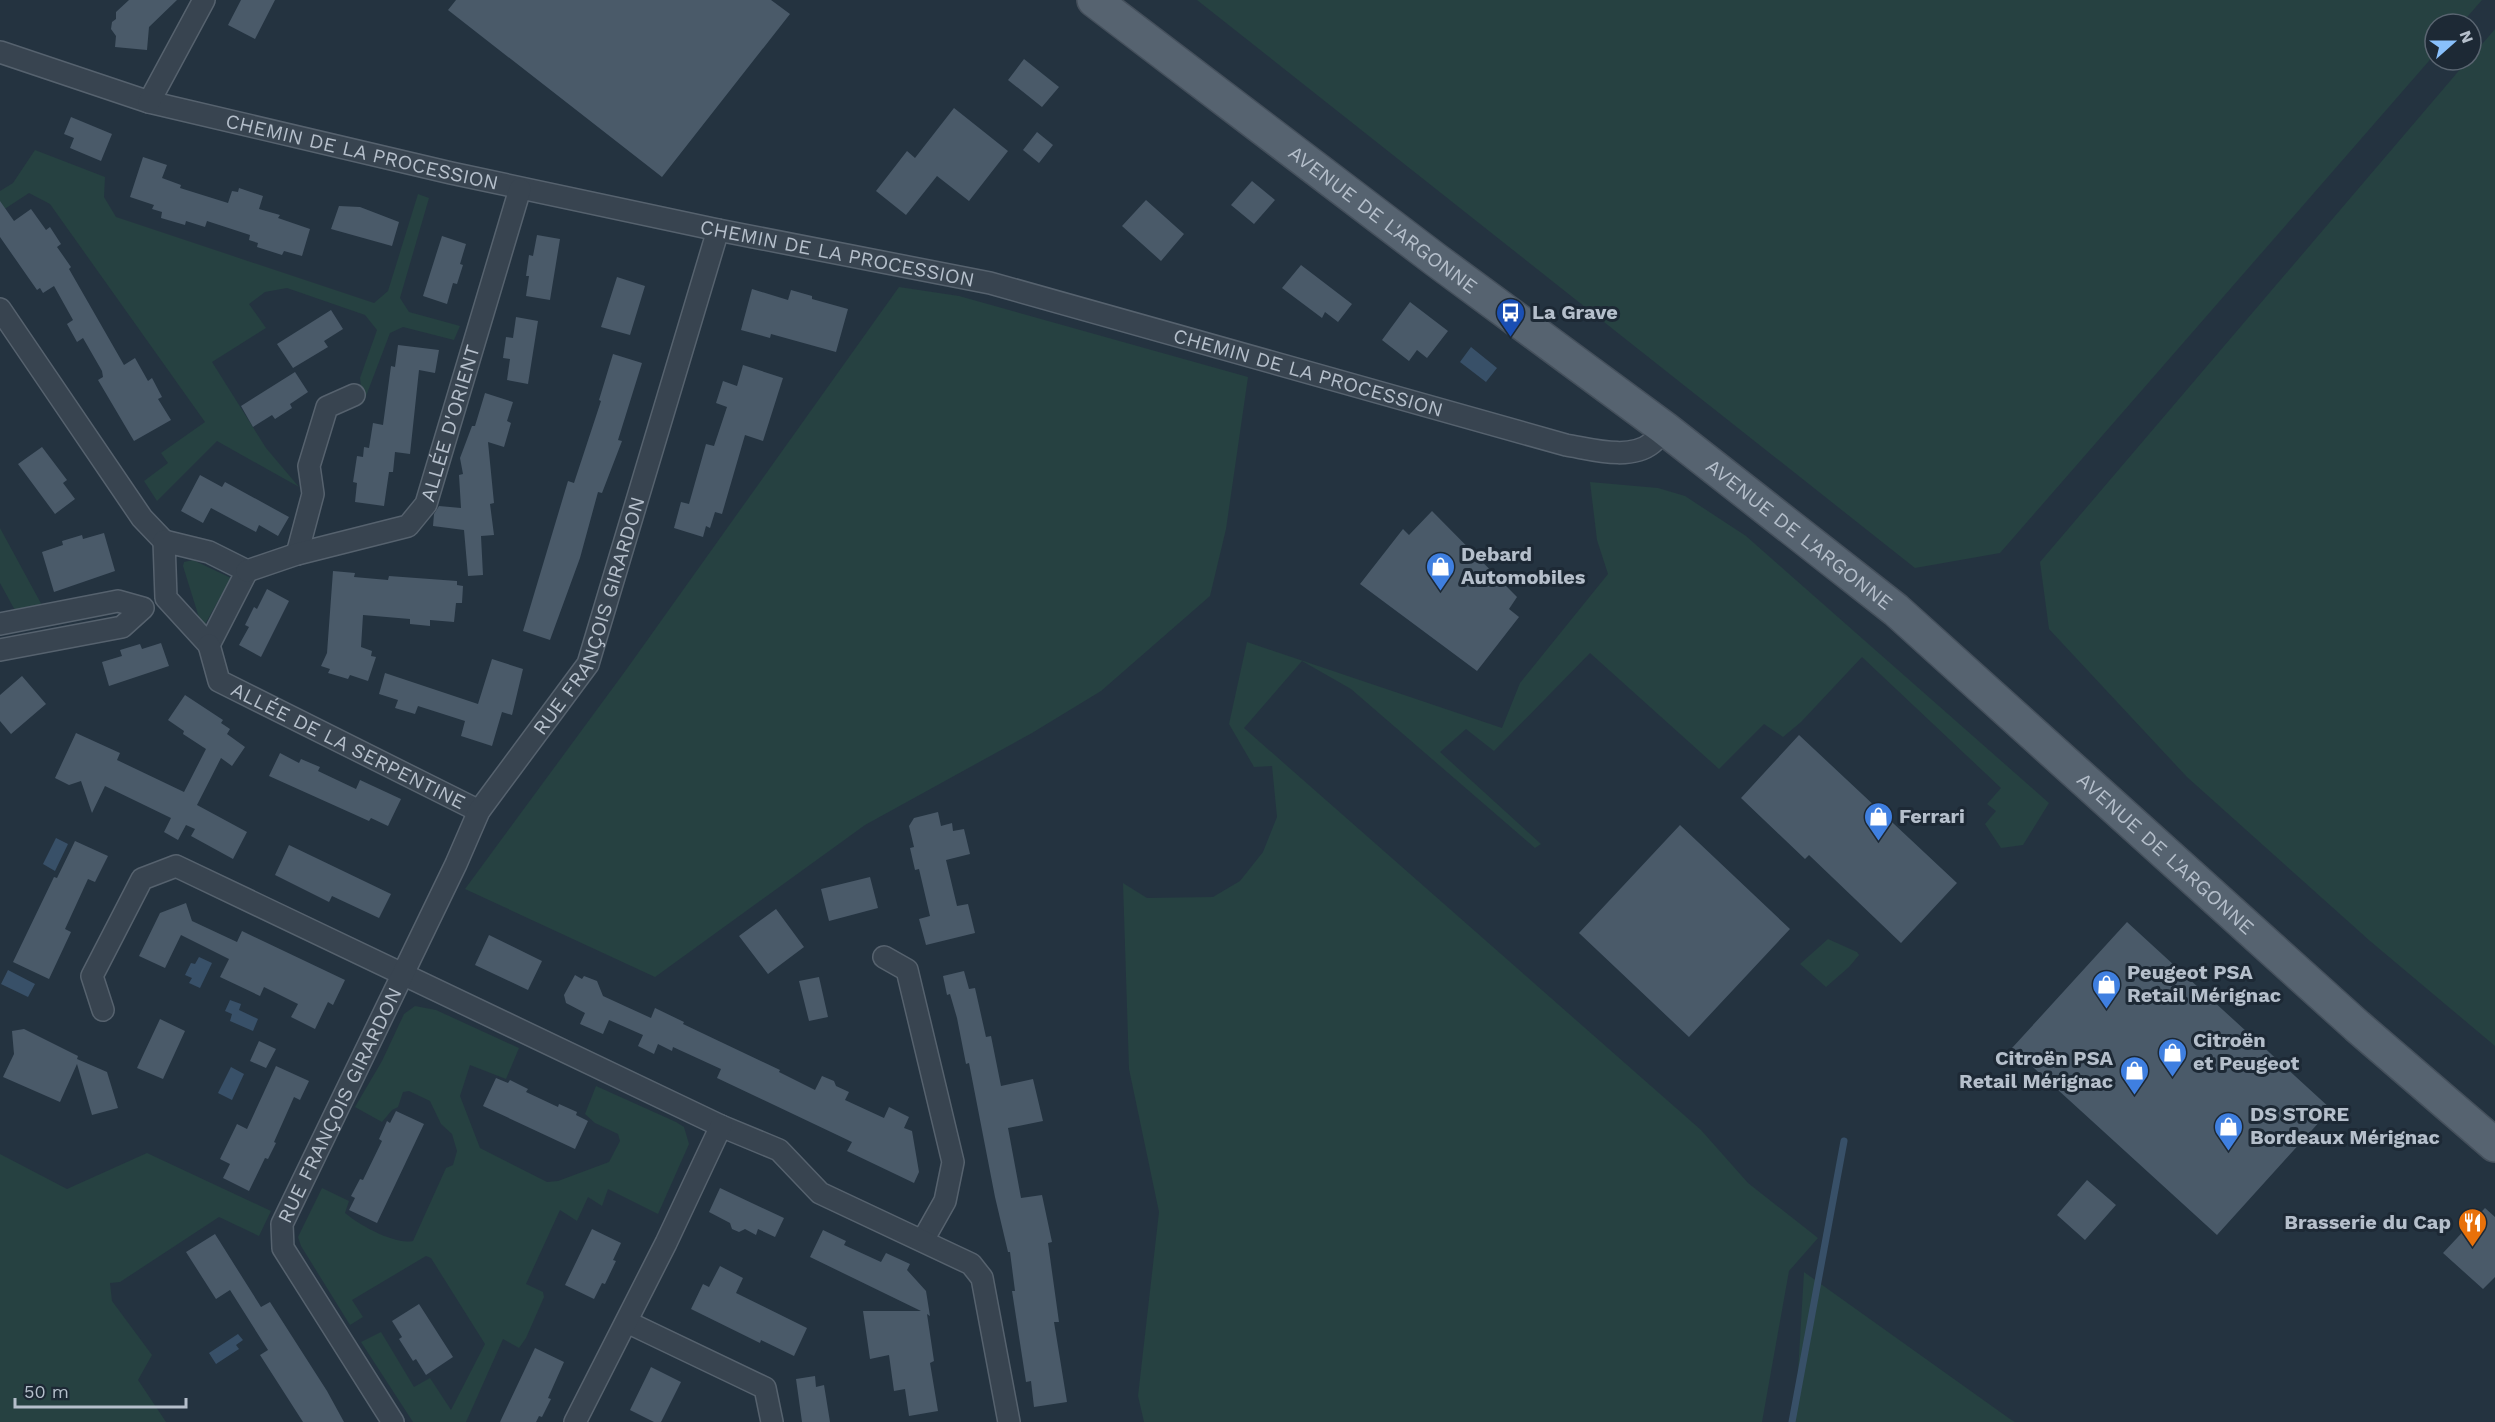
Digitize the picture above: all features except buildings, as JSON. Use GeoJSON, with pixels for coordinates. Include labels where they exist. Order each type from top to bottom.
{"type":"FeatureCollection","features":[{"type":"Feature","properties":{"kind":"main road","name":"AVENUE DE L'ARGONNE"},"geometry":{"type":"LineString","coordinates":[[1094,0],[1436,260],[1664,428],[1896,610],[2357,1026],[2495,1145]]}},
{"type":"Feature","properties":{"kind":"main road","name":"AVENUE DE L'ARGONNE"},"geometry":{"type":"LineString","coordinates":[[2463,1118],[2495,1151]]}},
{"type":"Feature","properties":{"kind":"street"},"geometry":{"type":"LineString","coordinates":[[149,102],[204,0]]}},
{"type":"Feature","properties":{"kind":"street","name":"CHEMIN DE LA PROCESSION"},"geometry":{"type":"LineString","coordinates":[[0,52],[149,102],[520,189],[990,283],[1566,445],[1622,452],[1639,451],[1653,443],[1664,428]]}},
{"type":"Feature","properties":{"kind":"street","name":"ALLÉE D'ORIENT"},"geometry":{"type":"LineString","coordinates":[[247,571],[297,554],[408,526],[426,504],[520,189]]}},
{"type":"Feature","properties":{"kind":"street","name":"RUE FRANÇOIS GIRARDON"},"geometry":{"type":"LineString","coordinates":[[393,1422],[283,1248],[282,1224],[456,864],[479,811],[588,664],[718,230]]}},
{"type":"Feature","properties":{"kind":"street"},"geometry":{"type":"LineString","coordinates":[[0,309],[142,518],[164,542],[209,552],[247,571],[209,645],[166,598],[164,542]]}},
{"type":"Feature","properties":{"kind":"street"},"geometry":{"type":"LineString","coordinates":[[297,554],[313,494],[309,466],[327,407],[354,395]]}},
{"type":"Feature","properties":{"kind":"street"},"geometry":{"type":"LineString","coordinates":[[0,650],[122,627],[143,608],[166,598]]}},
{"type":"Feature","properties":{"kind":"street"},"geometry":{"type":"LineString","coordinates":[[0,624],[118,601],[143,608]]}},
{"type":"Feature","properties":{"kind":"street","name":"ALLÉE DE LA SERPENTINE"},"geometry":{"type":"LineString","coordinates":[[209,645],[219,681],[479,811]]}},
{"type":"Feature","properties":{"kind":"street"},"geometry":{"type":"LineString","coordinates":[[103,1010],[92,976],[97,966],[142,879],[176,866],[402,974]]}},
{"type":"Feature","properties":{"kind":"street"},"geometry":{"type":"LineString","coordinates":[[885,957],[907,970],[953,1162],[945,1201],[923,1240]]}},
{"type":"Feature","properties":{"kind":"street","name":"RUE FRANÇOIS GIRARDON"},"geometry":{"type":"LineString","coordinates":[[402,974],[721,1126],[779,1150],[820,1193],[970,1264],[982,1278],[1009,1422]]}},
{"type":"Feature","properties":{"kind":"street"},"geometry":{"type":"LineString","coordinates":[[575,1422],[627,1322],[721,1126]]}},
{"type":"Feature","properties":{"kind":"street"},"geometry":{"type":"LineString","coordinates":[[627,1322],[765,1388],[772,1422]]}},
{"type":"Feature","properties":{"kind":"green space"},"geometry":{"type":"Polygon","coordinates":[[[1197,0],[2482,0],[2472,12],[2423,12],[2423,68],[2000,553],[1915,568],[1197,0]]]}},
{"type":"Feature","properties":{"kind":"green space"},"geometry":{"type":"Polygon","coordinates":[[[2495,29],[2495,1046],[2370,941],[2187,777],[2049,629],[2040,562],[2458,72],[2483,72],[2483,43],[2495,29]]]}},
{"type":"Feature","properties":{"kind":"green space"},"geometry":{"type":"Polygon","coordinates":[[[35,150],[105,177],[104,197],[116,217],[374,303],[388,291],[418,194],[429,198],[400,298],[409,312],[460,326],[454,340],[403,327],[390,333],[363,404],[360,378],[377,330],[365,315],[287,288],[265,292],[249,304],[266,328],[212,362],[266,448],[299,487],[217,441],[157,501],[144,481],[168,463],[161,453],[205,422],[50,204],[29,193],[0,212],[0,191],[13,183],[35,150]]]}},
{"type":"Feature","properties":{"kind":"green space"},"geometry":{"type":"Polygon","coordinates":[[[899,287],[959,296],[1248,377],[1226,529],[1210,596],[1101,691],[1032,733],[865,825],[655,977],[465,889],[626,670],[899,287]]]}},
{"type":"Feature","properties":{"kind":"green space"},"geometry":{"type":"Polygon","coordinates":[[[1590,482],[1658,488],[1685,496],[1746,536],[2049,803],[2023,845],[2001,848],[1985,824],[1996,811],[1987,804],[2001,788],[1862,657],[1801,722],[1783,737],[1764,724],[1719,769],[1590,653],[1494,751],[1466,729],[1440,752],[1541,844],[1535,848],[1351,689],[1302,661],[1244,728],[1701,1130],[1748,1183],[1818,1238],[1789,1271],[1762,1422],[1144,1422],[1138,1396],[1159,1212],[1129,1069],[1123,883],[1147,898],[1213,897],[1240,881],[1263,852],[1277,817],[1272,766],[1254,767],[1229,724],[1247,642],[1502,728],[1520,683],[1608,574],[1597,540],[1590,482]]]}},
{"type":"Feature","properties":{"kind":"green space"},"geometry":{"type":"Polygon","coordinates":[[[0,528],[44,609],[17,614],[0,583],[0,528]]]}},
{"type":"Feature","properties":{"kind":"green space"},"geometry":{"type":"Polygon","coordinates":[[[193,560],[231,578],[204,626],[201,624],[183,566],[184,562],[193,560]]]}},
{"type":"Feature","properties":{"kind":"green space"},"geometry":{"type":"Polygon","coordinates":[[[1828,939],[1859,955],[1826,987],[1800,964],[1828,939]]]}},
{"type":"Feature","properties":{"kind":"green space"},"geometry":{"type":"Polygon","coordinates":[[[415,1006],[436,1010],[519,1048],[506,1079],[470,1065],[460,1096],[480,1148],[547,1182],[558,1181],[609,1162],[620,1141],[618,1134],[595,1123],[585,1114],[596,1086],[676,1122],[684,1127],[689,1144],[658,1214],[608,1189],[602,1206],[588,1197],[577,1221],[560,1210],[526,1284],[543,1292],[544,1297],[526,1338],[519,1348],[503,1339],[466,1422],[413,1422],[361,1342],[381,1332],[414,1387],[430,1378],[451,1410],[485,1344],[431,1258],[426,1256],[352,1300],[363,1317],[350,1325],[301,1246],[298,1237],[322,1188],[349,1201],[345,1213],[359,1223],[387,1237],[413,1241],[446,1168],[453,1165],[457,1151],[452,1134],[441,1124],[430,1101],[409,1091],[403,1092],[398,1107],[392,1110],[382,1122],[355,1107],[382,1061],[404,1014],[415,1006]]]}},
{"type":"Feature","properties":{"kind":"green space"},"geometry":{"type":"Polygon","coordinates":[[[147,1153],[271,1211],[259,1236],[219,1217],[120,1282],[110,1283],[112,1301],[152,1355],[138,1380],[166,1422],[0,1422],[0,1154],[67,1189],[147,1153]]]}},
{"type":"Feature","properties":{"kind":"green space"},"geometry":{"type":"Polygon","coordinates":[[[1804,1272],[2010,1419],[2015,1422],[1795,1422],[1804,1272]]]}},
{"type":"Feature","properties":{"kind":"water"},"geometry":{"type":"Polygon","coordinates":[[[1471,347],[1497,368],[1486,382],[1460,362],[1471,347]]]}},
{"type":"Feature","properties":{"kind":"water"},"geometry":{"type":"Polygon","coordinates":[[[56,838],[68,844],[55,871],[43,864],[56,838]]]}},
{"type":"Feature","properties":{"kind":"water"},"geometry":{"type":"Polygon","coordinates":[[[199,957],[212,963],[200,988],[189,983],[192,978],[185,975],[191,963],[195,964],[199,957]]]}},
{"type":"Feature","properties":{"kind":"water"},"geometry":{"type":"Polygon","coordinates":[[[8,970],[35,984],[28,997],[1,984],[8,970]]]}},
{"type":"Feature","properties":{"kind":"water"},"geometry":{"type":"Polygon","coordinates":[[[230,1000],[241,1004],[239,1010],[258,1019],[253,1031],[230,1021],[232,1014],[225,1011],[230,1000]]]}},
{"type":"Feature","properties":{"kind":"water"},"geometry":{"type":"Polygon","coordinates":[[[231,1067],[244,1074],[232,1100],[218,1093],[231,1067]]]}},
{"type":"Feature","properties":{"kind":"water"},"geometry":{"type":"Polygon","coordinates":[[[238,1334],[243,1340],[236,1345],[239,1349],[216,1364],[209,1353],[238,1334]]]}},
{"type":"Feature","properties":{"kind":"waterway"},"geometry":{"type":"LineString","coordinates":[[1792,1422],[1844,1141]]}},
{"type":"Feature","properties":{"kind":"place","name":"La Grave"},"geometry":{"type":"Point","coordinates":[1511,338]}},
{"type":"Feature","properties":{"kind":"place","name":"Debard Automobiles"},"geometry":{"type":"Point","coordinates":[1440,592]}},
{"type":"Feature","properties":{"kind":"place","name":"Ferrari"},"geometry":{"type":"Point","coordinates":[1878,842]}},
{"type":"Feature","properties":{"kind":"place","name":"Peugeot PSA Retail Mérignac"},"geometry":{"type":"Point","coordinates":[2106,1010]}},
{"type":"Feature","properties":{"kind":"place","name":"Citroën et Peugeot"},"geometry":{"type":"Point","coordinates":[2172,1078]}},
{"type":"Feature","properties":{"kind":"place","name":"Citroën PSA Retail Mérignac"},"geometry":{"type":"Point","coordinates":[2134,1096]}},
{"type":"Feature","properties":{"kind":"place","name":"DS STORE Bordeaux Mérignac"},"geometry":{"type":"Point","coordinates":[2229,1152]}},
{"type":"Feature","properties":{"kind":"place","name":"Brasserie du Cap"},"geometry":{"type":"Point","coordinates":[2472,1248]}}]}
